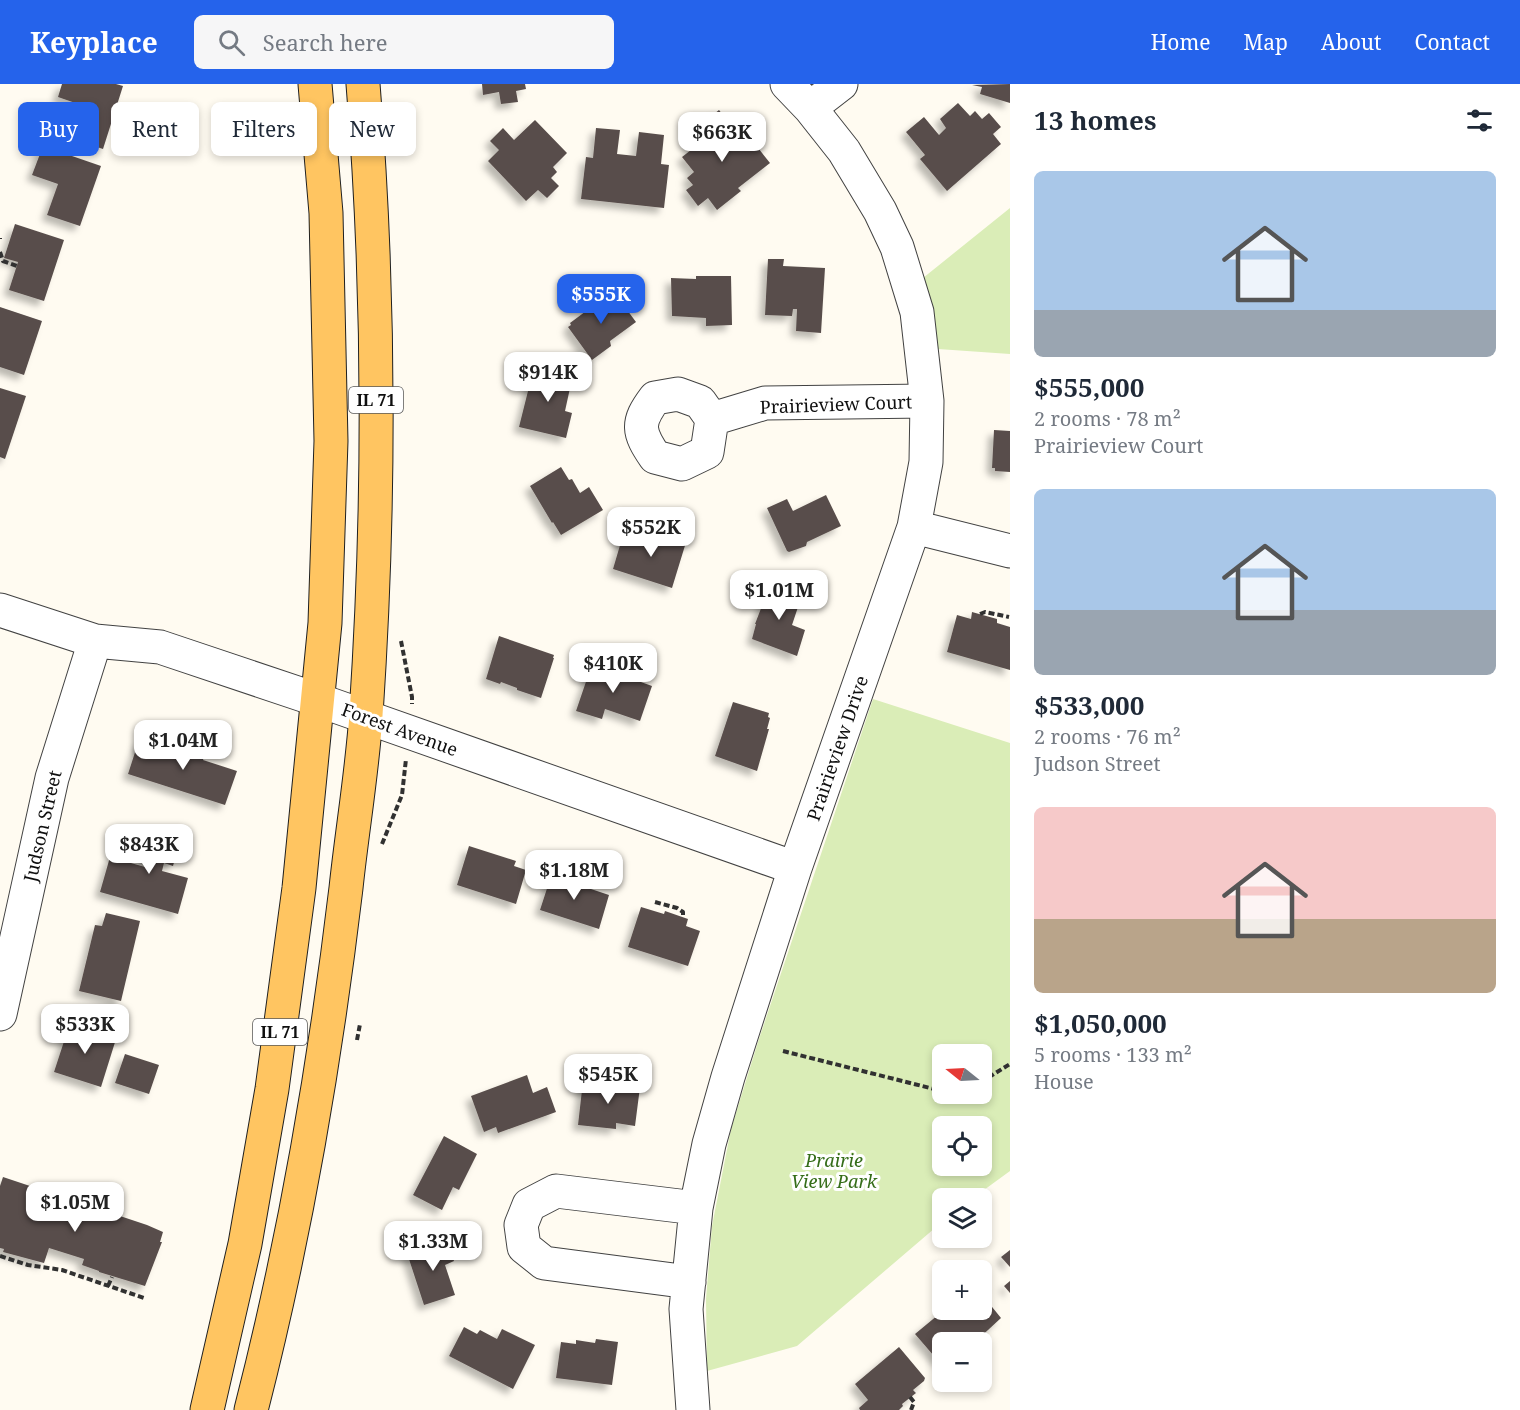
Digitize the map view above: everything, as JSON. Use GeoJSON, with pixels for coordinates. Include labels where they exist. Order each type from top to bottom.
{"type":"FeatureCollection","features":[{"type":"Feature","properties":{"kind":"main road","name":"IL 71"},"geometry":{"type":"LineString","coordinates":[[207,1410],[245,1244],[272,1089],[299,888],[326,623],[331,441],[326,213],[315,84]]}},
{"type":"Feature","properties":{"kind":"main road","name":"IL 71"},"geometry":{"type":"LineString","coordinates":[[251,1410],[313,1122],[337,965],[366,717],[374,523],[376,341],[373,223],[363,84]]}},
{"type":"Feature","properties":{"kind":"street","name":"Prairieview Drive"},"geometry":{"type":"LineString","coordinates":[[693,1410],[687,1309],[696,1208],[709,1144],[795,867],[914,527],[926,462],[927,401],[917,312],[897,247],[844,151],[810,108],[787,84]]}},
{"type":"Feature","properties":{"kind":"street"},"geometry":{"type":"LineString","coordinates":[[810,108],[841,84]]}},
{"type":"Feature","properties":{"kind":"street","name":"Prairieview Court"},"geometry":{"type":"LineString","coordinates":[[712,419],[765,403],[927,401]]}},
{"type":"Feature","properties":{"kind":"street"},"geometry":{"type":"LineString","coordinates":[[914,527],[1010,551]]}},
{"type":"Feature","properties":{"kind":"street","name":"Forest Avenue"},"geometry":{"type":"LineString","coordinates":[[0,610],[95,641],[160,647],[795,867]]}},
{"type":"Feature","properties":{"kind":"street","name":"Judson Street"},"geometry":{"type":"LineString","coordinates":[[0,1014],[52,777],[95,641]]}},
{"type":"Feature","properties":{"kind":"street"},"geometry":{"type":"LineString","coordinates":[[689,1282],[544,1263],[524,1247],[521,1225],[529,1204],[556,1191],[696,1208]]}},
{"type":"Feature","properties":{"kind":"path"},"geometry":{"type":"LineString","coordinates":[[0,252],[3,261],[17,266]]}},
{"type":"Feature","properties":{"kind":"path"},"geometry":{"type":"LineString","coordinates":[[980,614],[985,612],[1009,617]]}},
{"type":"Feature","properties":{"kind":"path"},"geometry":{"type":"LineString","coordinates":[[655,902],[677,908],[683,912],[684,917]]}},
{"type":"Feature","properties":{"kind":"path"},"geometry":{"type":"LineString","coordinates":[[783,1051],[932,1088]]}},
{"type":"Feature","properties":{"kind":"path"},"geometry":{"type":"LineString","coordinates":[[992,1075],[1010,1064]]}},
{"type":"Feature","properties":{"kind":"path"},"geometry":{"type":"LineString","coordinates":[[0,1256],[14,1258],[28,1265],[62,1270],[144,1298]]}},
{"type":"Feature","properties":{"kind":"path"},"geometry":{"type":"LineString","coordinates":[[108,1286],[112,1276]]}},
{"type":"Feature","properties":{"kind":"path"},"geometry":{"type":"LineString","coordinates":[[910,1397],[914,1402],[911,1410]]}},
{"type":"Feature","properties":{"kind":"green space"},"geometry":{"type":"Polygon","coordinates":[[[1010,208],[1010,354],[938,349],[923,278],[1010,208]]]}},
{"type":"Feature","properties":{"kind":"green space","name":"Prairie View Park"},"geometry":{"type":"Polygon","coordinates":[[[873,699],[1010,743],[1010,1171],[987,1188],[932,1188],[932,1231],[797,1346],[707,1371],[706,1299],[712,1226],[731,1129],[873,699]]]}},
{"type":"Feature","properties":{"kind":"building"},"geometry":{"type":"Polygon","coordinates":[[[62,84],[123,86],[118,102],[111,102],[111,124],[103,149],[99,148],[99,102],[72,102],[58,97],[62,84]]]}},
{"type":"Feature","properties":{"kind":"building"},"geometry":{"type":"Polygon","coordinates":[[[482,84],[525,84],[526,89],[516,91],[518,102],[501,104],[499,92],[483,95],[482,84]]]}},
{"type":"Feature","properties":{"kind":"building"},"geometry":{"type":"Polygon","coordinates":[[[1010,84],[1010,103],[980,94],[982,87],[972,85],[1010,84]]]}},
{"type":"Feature","properties":{"kind":"building"},"geometry":{"type":"Polygon","coordinates":[[[958,103],[970,116],[975,111],[982,119],[989,113],[1001,127],[993,134],[1001,144],[947,191],[920,159],[925,155],[906,132],[924,117],[939,135],[946,128],[940,119],[958,103]]]}},
{"type":"Feature","properties":{"kind":"building"},"geometry":{"type":"Polygon","coordinates":[[[719,110],[737,133],[743,129],[770,163],[738,188],[741,191],[717,210],[708,198],[698,206],[686,190],[693,185],[687,178],[694,172],[682,157],[700,143],[706,151],[714,145],[699,126],[719,110]]]}},
{"type":"Feature","properties":{"kind":"building"},"geometry":{"type":"Polygon","coordinates":[[[535,120],[567,153],[553,167],[557,172],[551,178],[559,186],[547,198],[538,190],[526,201],[488,161],[499,150],[490,141],[503,128],[514,140],[535,120]]]}},
{"type":"Feature","properties":{"kind":"building"},"geometry":{"type":"Polygon","coordinates":[[[596,128],[620,130],[617,154],[636,156],[639,132],[664,135],[661,164],[669,165],[664,208],[581,199],[586,157],[593,158],[596,128]]]}},
{"type":"Feature","properties":{"kind":"building"},"geometry":{"type":"Polygon","coordinates":[[[39,156],[72,156],[101,166],[80,226],[47,215],[58,184],[32,175],[39,156]]]}},
{"type":"Feature","properties":{"kind":"building"},"geometry":{"type":"Polygon","coordinates":[[[15,224],[64,240],[44,301],[9,290],[18,262],[4,258],[15,224]]]}},
{"type":"Feature","properties":{"kind":"building"},"geometry":{"type":"Polygon","coordinates":[[[768,259],[784,259],[783,266],[825,268],[821,333],[796,331],[797,309],[793,309],[792,316],[765,315],[768,259]]]}},
{"type":"Feature","properties":{"kind":"building"},"geometry":{"type":"Polygon","coordinates":[[[696,276],[731,276],[732,325],[706,326],[706,318],[672,316],[671,278],[696,279],[696,276]]]}},
{"type":"Feature","properties":{"kind":"building"},"geometry":{"type":"Polygon","coordinates":[[[613,291],[636,322],[610,341],[611,346],[592,360],[568,327],[570,323],[613,291]]]}},
{"type":"Feature","properties":{"kind":"building"},"geometry":{"type":"Polygon","coordinates":[[[0,307],[42,321],[24,375],[0,367],[0,307]]]}},
{"type":"Feature","properties":{"kind":"building"},"geometry":{"type":"Polygon","coordinates":[[[534,367],[571,375],[565,411],[572,413],[566,438],[519,427],[534,367]]]}},
{"type":"Feature","properties":{"kind":"building"},"geometry":{"type":"Polygon","coordinates":[[[0,388],[26,396],[5,459],[0,457],[0,388]]]}},
{"type":"Feature","properties":{"kind":"building"},"geometry":{"type":"Polygon","coordinates":[[[994,430],[1010,431],[1010,472],[995,471],[995,468],[992,468],[994,430]]]}},
{"type":"Feature","properties":{"kind":"building"},"geometry":{"type":"Polygon","coordinates":[[[561,467],[569,480],[572,479],[580,493],[589,487],[603,510],[561,535],[530,486],[561,467]]]}},
{"type":"Feature","properties":{"kind":"building"},"geometry":{"type":"Polygon","coordinates":[[[826,495],[841,526],[807,542],[806,546],[787,551],[767,508],[787,499],[793,511],[826,495]]]}},
{"type":"Feature","properties":{"kind":"building"},"geometry":{"type":"Polygon","coordinates":[[[660,531],[687,539],[672,588],[613,569],[623,535],[656,544],[660,531]]]}},
{"type":"Feature","properties":{"kind":"building"},"geometry":{"type":"Polygon","coordinates":[[[770,585],[802,595],[792,625],[805,630],[797,656],[752,639],[755,624],[770,585]]]}},
{"type":"Feature","properties":{"kind":"building"},"geometry":{"type":"Polygon","coordinates":[[[972,612],[997,619],[997,623],[1010,627],[1010,670],[947,652],[957,615],[971,619],[972,612]]]}},
{"type":"Feature","properties":{"kind":"building"},"geometry":{"type":"Polygon","coordinates":[[[499,636],[554,655],[541,698],[501,682],[500,684],[486,679],[499,636]]]}},
{"type":"Feature","properties":{"kind":"building"},"geometry":{"type":"Polygon","coordinates":[[[596,663],[652,686],[640,721],[605,709],[602,719],[576,711],[592,664],[596,663]]]}},
{"type":"Feature","properties":{"kind":"building"},"geometry":{"type":"Polygon","coordinates":[[[733,702],[769,713],[767,729],[769,729],[757,771],[715,756],[733,702]]]}},
{"type":"Feature","properties":{"kind":"building"},"geometry":{"type":"Polygon","coordinates":[[[139,740],[173,751],[175,744],[205,754],[203,760],[237,771],[225,805],[128,774],[139,740]]]}},
{"type":"Feature","properties":{"kind":"building"},"geometry":{"type":"Polygon","coordinates":[[[148,828],[181,837],[173,866],[164,863],[162,871],[188,878],[178,914],[100,892],[110,857],[145,867],[146,860],[139,858],[148,828]]]}},
{"type":"Feature","properties":{"kind":"building"},"geometry":{"type":"Polygon","coordinates":[[[469,846],[516,861],[514,866],[526,870],[516,904],[457,885],[469,846]]]}},
{"type":"Feature","properties":{"kind":"building"},"geometry":{"type":"Polygon","coordinates":[[[552,873],[587,884],[585,887],[609,895],[599,929],[540,910],[552,873]]]}},
{"type":"Feature","properties":{"kind":"building"},"geometry":{"type":"Polygon","coordinates":[[[641,907],[664,914],[665,911],[688,919],[686,926],[700,931],[688,966],[628,947],[641,907]]]}},
{"type":"Feature","properties":{"kind":"building"},"geometry":{"type":"Polygon","coordinates":[[[106,913],[140,921],[121,1001],[79,991],[95,925],[102,926],[106,913]]]}},
{"type":"Feature","properties":{"kind":"building"},"geometry":{"type":"Polygon","coordinates":[[[70,1023],[116,1039],[101,1087],[54,1072],[70,1023]]]}},
{"type":"Feature","properties":{"kind":"building"},"geometry":{"type":"Polygon","coordinates":[[[125,1054],[159,1065],[149,1094],[115,1083],[125,1054]]]}},
{"type":"Feature","properties":{"kind":"building"},"geometry":{"type":"Polygon","coordinates":[[[527,1075],[533,1093],[547,1087],[556,1112],[498,1133],[496,1127],[484,1132],[471,1096],[527,1075]]]}},
{"type":"Feature","properties":{"kind":"building"},"geometry":{"type":"Polygon","coordinates":[[[583,1081],[640,1087],[635,1126],[616,1123],[616,1129],[578,1125],[583,1081]]]}},
{"type":"Feature","properties":{"kind":"building"},"geometry":{"type":"Polygon","coordinates":[[[444,1136],[477,1154],[459,1190],[453,1187],[442,1210],[413,1195],[444,1136]]]}},
{"type":"Feature","properties":{"kind":"building"},"geometry":{"type":"Polygon","coordinates":[[[3,1177],[163,1232],[160,1242],[162,1242],[145,1286],[99,1272],[82,1265],[84,1259],[49,1248],[44,1263],[3,1252],[4,1249],[0,1248],[0,1186],[3,1177]]]}},
{"type":"Feature","properties":{"kind":"building"},"geometry":{"type":"Polygon","coordinates":[[[447,1240],[454,1261],[445,1265],[455,1295],[424,1305],[407,1253],[447,1240]]]}},
{"type":"Feature","properties":{"kind":"building"},"geometry":{"type":"Polygon","coordinates":[[[1010,1250],[1010,1267],[1001,1257],[1010,1250]]]}},
{"type":"Feature","properties":{"kind":"building"},"geometry":{"type":"Polygon","coordinates":[[[1010,1281],[1010,1293],[1004,1286],[1010,1281]]]}},
{"type":"Feature","properties":{"kind":"building"},"geometry":{"type":"Polygon","coordinates":[[[992,1307],[1001,1318],[986,1332],[932,1332],[932,1354],[915,1334],[932,1320],[992,1320],[992,1307]]]}},
{"type":"Feature","properties":{"kind":"building"},"geometry":{"type":"Polygon","coordinates":[[[464,1327],[477,1334],[480,1330],[497,1339],[502,1329],[535,1345],[513,1389],[449,1356],[464,1327]]]}},
{"type":"Feature","properties":{"kind":"building"},"geometry":{"type":"Polygon","coordinates":[[[596,1339],[618,1342],[612,1385],[556,1378],[561,1342],[576,1344],[576,1340],[595,1343],[596,1339]]]}},
{"type":"Feature","properties":{"kind":"building"},"geometry":{"type":"Polygon","coordinates":[[[899,1347],[925,1378],[924,1381],[913,1390],[916,1393],[902,1404],[899,1410],[860,1410],[859,1408],[868,1400],[855,1384],[899,1347]]]}}]}
